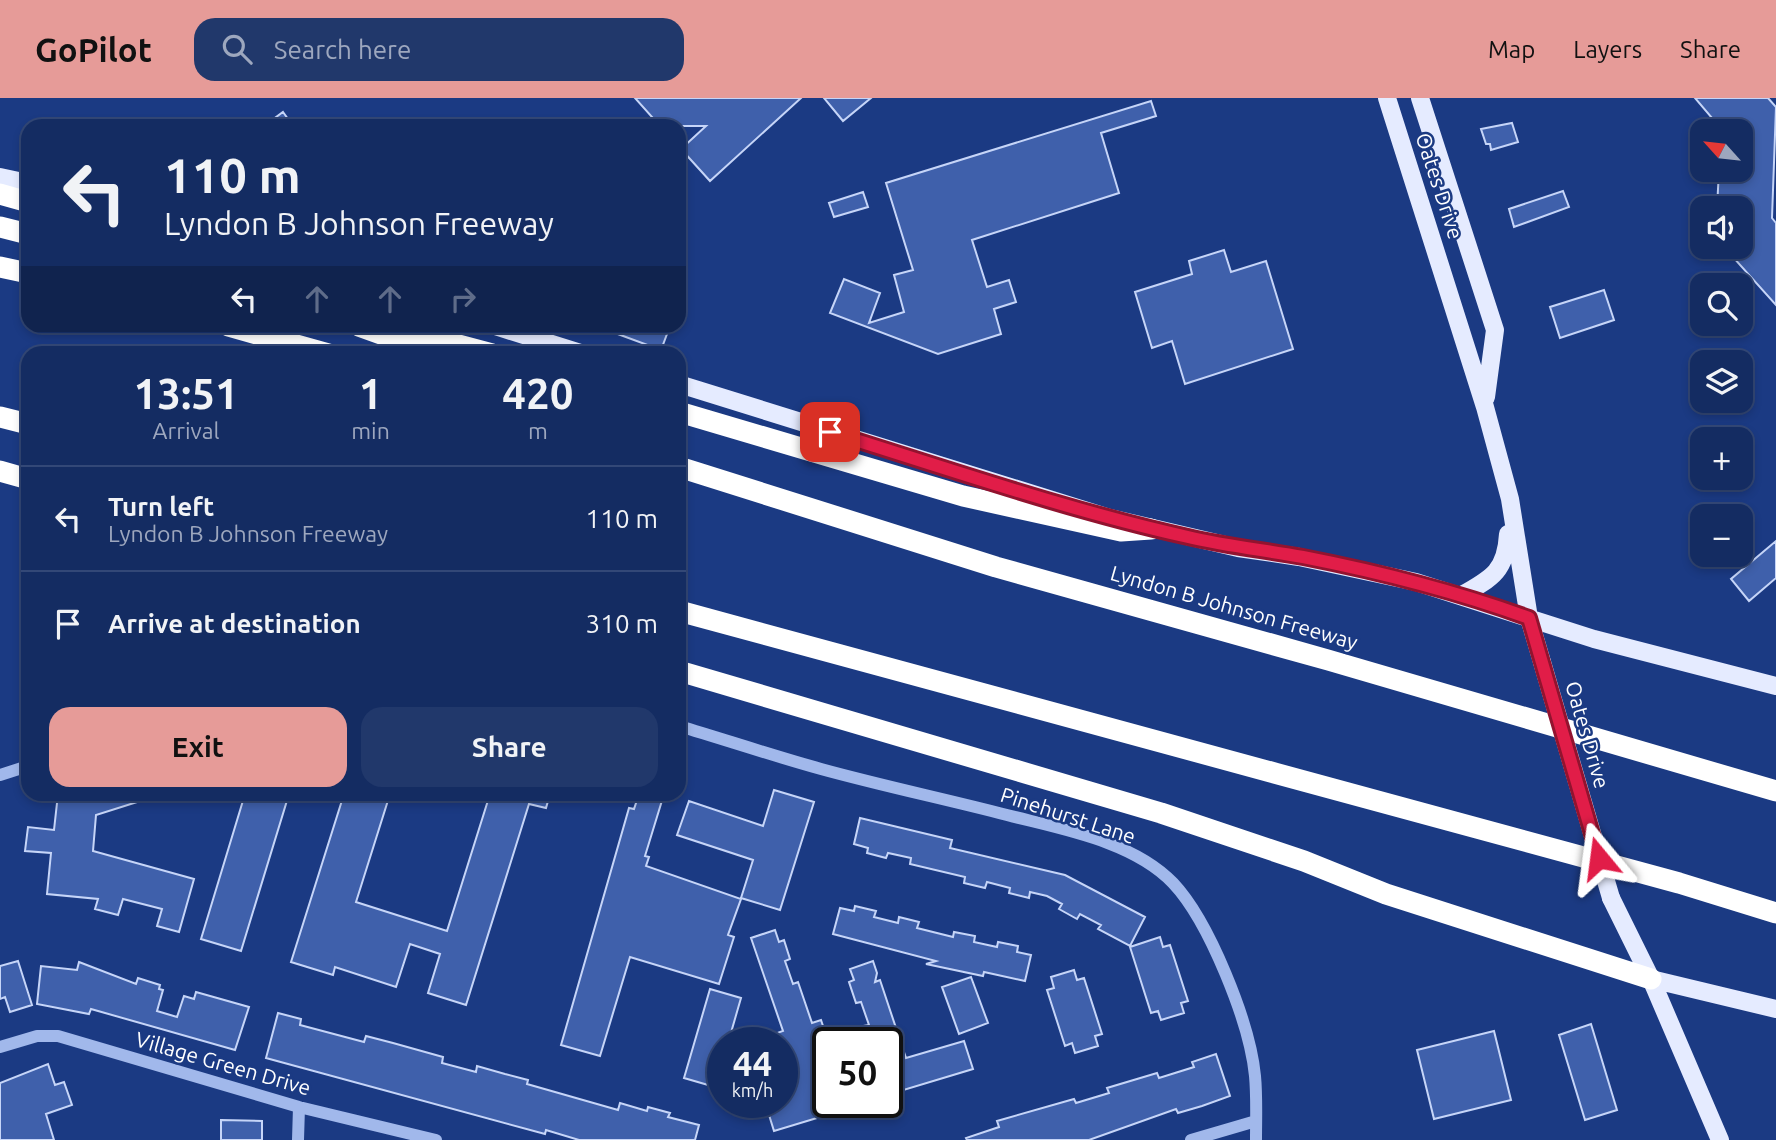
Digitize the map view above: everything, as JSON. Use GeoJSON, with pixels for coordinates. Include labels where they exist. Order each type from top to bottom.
{"type":"FeatureCollection","features":[{"type":"Feature","properties":{"kind":"highway"},"geometry":{"type":"LineString","coordinates":[[0,194],[21,200]]}},
{"type":"Feature","properties":{"kind":"highway"},"geometry":{"type":"LineString","coordinates":[[0,227],[21,232]]}},
{"type":"Feature","properties":{"kind":"highway"},"geometry":{"type":"LineString","coordinates":[[0,267],[21,272]]}},
{"type":"Feature","properties":{"kind":"highway"},"geometry":{"type":"LineString","coordinates":[[253,333],[300,346]]}},
{"type":"Feature","properties":{"kind":"highway"},"geometry":{"type":"LineString","coordinates":[[378,333],[415,346]]}},
{"type":"Feature","properties":{"kind":"highway"},"geometry":{"type":"LineString","coordinates":[[413,333],[462,346]]}},
{"type":"Feature","properties":{"kind":"highway"},"geometry":{"type":"LineString","coordinates":[[686,414],[894,478],[1013,508],[1121,531],[1151,529]]}},
{"type":"Feature","properties":{"kind":"highway"},"geometry":{"type":"LineString","coordinates":[[0,416],[21,422]]}},
{"type":"Feature","properties":{"kind":"highway","name":"Lyndon B Johnson Freeway"},"geometry":{"type":"LineString","coordinates":[[689,470],[996,567],[1355,667],[1776,791]]}},
{"type":"Feature","properties":{"kind":"highway"},"geometry":{"type":"LineString","coordinates":[[0,471],[21,477]]}},
{"type":"Feature","properties":{"kind":"highway"},"geometry":{"type":"LineString","coordinates":[[686,613],[1679,883],[1776,913]]}},
{"type":"Feature","properties":{"kind":"highway"},"geometry":{"type":"LineString","coordinates":[[686,673],[1161,813],[1304,861],[1386,894],[1651,979]]}},
{"type":"Feature","properties":{"kind":"main road"},"geometry":{"type":"LineString","coordinates":[[1389,105],[1421,101]]}},
{"type":"Feature","properties":{"kind":"main road","name":"Oates Drive"},"geometry":{"type":"LineString","coordinates":[[1421,101],[1495,330],[1485,407]]}},
{"type":"Feature","properties":{"kind":"main road","name":"Oates Drive"},"geometry":{"type":"LineString","coordinates":[[1389,105],[1485,407],[1510,499],[1529,618],[1611,898],[1651,979],[1720,1140]]}},
{"type":"Feature","properties":{"kind":"main road"},"geometry":{"type":"LineString","coordinates":[[0,177],[21,182]]}},
{"type":"Feature","properties":{"kind":"main road"},"geometry":{"type":"LineString","coordinates":[[517,333],[559,346]]}},
{"type":"Feature","properties":{"kind":"main road"},"geometry":{"type":"LineString","coordinates":[[686,386],[1035,496],[1151,529],[1238,548],[1358,569],[1462,595],[1529,618],[1776,686]]}},
{"type":"Feature","properties":{"kind":"main road"},"geometry":{"type":"LineString","coordinates":[[1462,595],[1496,573],[1507,556],[1510,499]]}},
{"type":"Feature","properties":{"kind":"main road"},"geometry":{"type":"LineString","coordinates":[[1651,979],[1776,1009]]}},
{"type":"Feature","properties":{"kind":"street","name":"Pinehurst Lane"},"geometry":{"type":"LineString","coordinates":[[686,728],[822,769],[1095,840],[1139,858],[1171,881],[1192,907],[1228,981],[1255,1075],[1256,1140]]}},
{"type":"Feature","properties":{"kind":"street"},"geometry":{"type":"LineString","coordinates":[[0,775],[21,768]]}},
{"type":"Feature","properties":{"kind":"street","name":"Village Green Drive"},"geometry":{"type":"LineString","coordinates":[[0,1047],[37,1036],[58,1036],[299,1107],[436,1140]]}},
{"type":"Feature","properties":{"kind":"street"},"geometry":{"type":"LineString","coordinates":[[298,1140],[299,1107]]}},
{"type":"Feature","properties":{"kind":"street"},"geometry":{"type":"LineString","coordinates":[[1191,1140],[1256,1121]]}},
{"type":"Feature","properties":{"kind":"building"},"geometry":{"type":"Polygon","coordinates":[[[635,98],[801,98],[710,181],[686,155],[686,144],[706,126],[686,126],[686,119],[654,119],[635,98]]]}},
{"type":"Feature","properties":{"kind":"building"},"geometry":{"type":"Polygon","coordinates":[[[824,98],[871,98],[843,121],[824,98]]]}},
{"type":"Feature","properties":{"kind":"building"},"geometry":{"type":"Polygon","coordinates":[[[1695,98],[1768,98],[1776,107],[1772,218],[1776,223],[1776,305],[1753,279],[1753,273],[1747,273],[1735,259],[1753,259],[1753,196],[1718,196],[1718,182],[1754,182],[1754,119],[1713,119],[1695,98]]]}},
{"type":"Feature","properties":{"kind":"building"},"geometry":{"type":"Polygon","coordinates":[[[1151,101],[1156,116],[1101,133],[1119,193],[972,240],[987,287],[1009,280],[1016,302],[994,309],[1001,334],[938,354],[830,313],[844,279],[880,293],[869,323],[904,312],[894,275],[913,270],[886,183],[1151,101]]]}},
{"type":"Feature","properties":{"kind":"building"},"geometry":{"type":"Polygon","coordinates":[[[283,112],[288,119],[274,119],[283,112]]]}},
{"type":"Feature","properties":{"kind":"building"},"geometry":{"type":"Polygon","coordinates":[[[1512,123],[1518,142],[1491,150],[1481,129],[1512,123]]]}},
{"type":"Feature","properties":{"kind":"building"},"geometry":{"type":"Polygon","coordinates":[[[1563,191],[1569,207],[1514,227],[1509,209],[1563,191]]]}},
{"type":"Feature","properties":{"kind":"building"},"geometry":{"type":"Polygon","coordinates":[[[863,192],[868,207],[834,217],[829,203],[863,192]]]}},
{"type":"Feature","properties":{"kind":"building"},"geometry":{"type":"Polygon","coordinates":[[[1224,250],[1231,272],[1266,261],[1293,349],[1185,384],[1172,341],[1152,348],[1135,292],[1192,274],[1189,261],[1224,250]]]}},
{"type":"Feature","properties":{"kind":"building"},"geometry":{"type":"Polygon","coordinates":[[[1604,290],[1614,320],[1560,338],[1550,307],[1604,290]]]}},
{"type":"Feature","properties":{"kind":"building"},"geometry":{"type":"Polygon","coordinates":[[[615,333],[667,333],[662,346],[650,346],[615,333]]]}},
{"type":"Feature","properties":{"kind":"building"},"geometry":{"type":"Polygon","coordinates":[[[1776,541],[1776,578],[1749,601],[1731,579],[1745,567],[1753,567],[1753,560],[1776,541]]]}},
{"type":"Feature","properties":{"kind":"building"},"geometry":{"type":"Polygon","coordinates":[[[774,790],[814,802],[780,910],[741,898],[753,860],[677,835],[689,801],[763,826],[774,790]]]}},
{"type":"Feature","properties":{"kind":"building"},"geometry":{"type":"Polygon","coordinates":[[[57,801],[140,801],[96,815],[93,851],[194,879],[179,932],[157,926],[162,909],[123,899],[118,915],[95,909],[98,899],[47,894],[51,853],[25,851],[28,827],[54,830],[57,801]]]}},
{"type":"Feature","properties":{"kind":"building"},"geometry":{"type":"Polygon","coordinates":[[[243,801],[287,801],[241,951],[201,939],[243,801]]]}},
{"type":"Feature","properties":{"kind":"building"},"geometry":{"type":"Polygon","coordinates":[[[342,801],[388,801],[356,902],[447,931],[488,801],[548,801],[546,808],[529,804],[466,1005],[428,993],[440,954],[410,944],[396,987],[335,967],[333,975],[291,962],[342,801]]]}},
{"type":"Feature","properties":{"kind":"building"},"geometry":{"type":"Polygon","coordinates":[[[637,801],[662,801],[645,856],[649,857],[646,866],[741,899],[728,935],[734,937],[719,984],[630,957],[600,1056],[561,1045],[629,808],[634,809],[637,801]]]}},
{"type":"Feature","properties":{"kind":"building"},"geometry":{"type":"Polygon","coordinates":[[[860,818],[952,840],[950,848],[1065,875],[1145,917],[1130,946],[1098,929],[1101,925],[1080,914],[1077,919],[1059,909],[1062,904],[1047,896],[1030,892],[1029,898],[1009,893],[1010,888],[987,882],[985,888],[964,883],[965,877],[910,864],[911,858],[888,853],[886,858],[867,853],[868,848],[854,844],[860,818]]]}},
{"type":"Feature","properties":{"kind":"building"},"geometry":{"type":"Polygon","coordinates":[[[855,906],[876,911],[874,917],[898,923],[899,917],[919,922],[917,928],[953,937],[954,932],[975,936],[974,942],[997,947],[998,942],[1018,946],[1017,952],[1031,955],[1025,981],[984,972],[983,976],[926,964],[936,961],[833,934],[840,908],[854,911],[855,906]]]}},
{"type":"Feature","properties":{"kind":"building"},"geometry":{"type":"Polygon","coordinates":[[[775,930],[779,942],[784,940],[790,959],[785,961],[793,984],[798,982],[812,1023],[821,1020],[823,1027],[812,1027],[812,1118],[817,1118],[774,1131],[770,1118],[798,1118],[798,1027],[782,1027],[751,938],[775,930]]]}},
{"type":"Feature","properties":{"kind":"building"},"geometry":{"type":"Polygon","coordinates":[[[1160,937],[1163,947],[1170,945],[1188,1001],[1181,1003],[1184,1013],[1161,1020],[1158,1011],[1151,1013],[1130,947],[1160,937]]]}},
{"type":"Feature","properties":{"kind":"building"},"geometry":{"type":"Polygon","coordinates":[[[18,961],[32,1005],[10,1012],[5,997],[0,999],[0,966],[18,961]]]}},
{"type":"Feature","properties":{"kind":"building"},"geometry":{"type":"Polygon","coordinates":[[[873,961],[877,973],[875,982],[880,980],[896,1027],[863,1027],[869,1025],[861,1002],[856,1003],[849,982],[854,980],[850,969],[873,961]]]}},
{"type":"Feature","properties":{"kind":"building"},"geometry":{"type":"Polygon","coordinates":[[[79,962],[136,984],[138,978],[160,985],[159,989],[163,990],[157,1011],[177,1017],[184,996],[194,999],[196,992],[249,1007],[235,1050],[91,1009],[89,1014],[37,1004],[41,966],[77,970],[79,962]]]}},
{"type":"Feature","properties":{"kind":"building"},"geometry":{"type":"Polygon","coordinates":[[[1074,970],[1077,980],[1084,978],[1102,1034],[1095,1036],[1098,1046],[1075,1053],[1072,1043],[1065,1046],[1047,990],[1054,988],[1051,977],[1074,970]]]}},
{"type":"Feature","properties":{"kind":"building"},"geometry":{"type":"Polygon","coordinates":[[[971,977],[988,1023],[959,1034],[942,987],[971,977]]]}},
{"type":"Feature","properties":{"kind":"building"},"geometry":{"type":"Polygon","coordinates":[[[710,989],[741,998],[733,1027],[707,1027],[707,1085],[684,1078],[710,989]]]}},
{"type":"Feature","properties":{"kind":"building"},"geometry":{"type":"Polygon","coordinates":[[[278,1013],[301,1019],[300,1025],[364,1042],[366,1036],[393,1043],[443,1057],[442,1063],[476,1072],[477,1066],[528,1080],[527,1084],[618,1110],[620,1103],[647,1111],[648,1107],[670,1113],[668,1117],[699,1125],[695,1140],[579,1140],[546,1130],[545,1134],[266,1058],[278,1013]]]}},
{"type":"Feature","properties":{"kind":"building"},"geometry":{"type":"Polygon","coordinates":[[[1591,1024],[1617,1110],[1585,1120],[1559,1035],[1591,1024]]]}},
{"type":"Feature","properties":{"kind":"building"},"geometry":{"type":"Polygon","coordinates":[[[1494,1031],[1511,1100],[1434,1119],[1417,1050],[1494,1031]]]}},
{"type":"Feature","properties":{"kind":"building"},"geometry":{"type":"Polygon","coordinates":[[[964,1041],[973,1069],[903,1090],[903,1049],[906,1058],[964,1041]]]}},
{"type":"Feature","properties":{"kind":"building"},"geometry":{"type":"Polygon","coordinates":[[[1216,1054],[1230,1096],[1202,1106],[1178,1113],[1176,1109],[1089,1140],[966,1138],[999,1127],[997,1121],[1074,1099],[1076,1103],[1109,1093],[1107,1088],[1157,1073],[1159,1078],[1194,1067],[1192,1062],[1216,1054]]]}},
{"type":"Feature","properties":{"kind":"building"},"geometry":{"type":"Polygon","coordinates":[[[48,1064],[55,1085],[64,1082],[72,1105],[46,1114],[54,1140],[0,1140],[0,1083],[48,1064]]]}},
{"type":"Feature","properties":{"kind":"building"},"geometry":{"type":"Polygon","coordinates":[[[221,1120],[262,1121],[262,1140],[221,1140],[221,1120]]]}},
{"type":"Feature","properties":{"kind":"route"},"geometry":{"type":"LineString","coordinates":[[830,432],[1151,529],[1238,548],[1299,556],[1416,582],[1529,618],[1599,858]]}}]}
